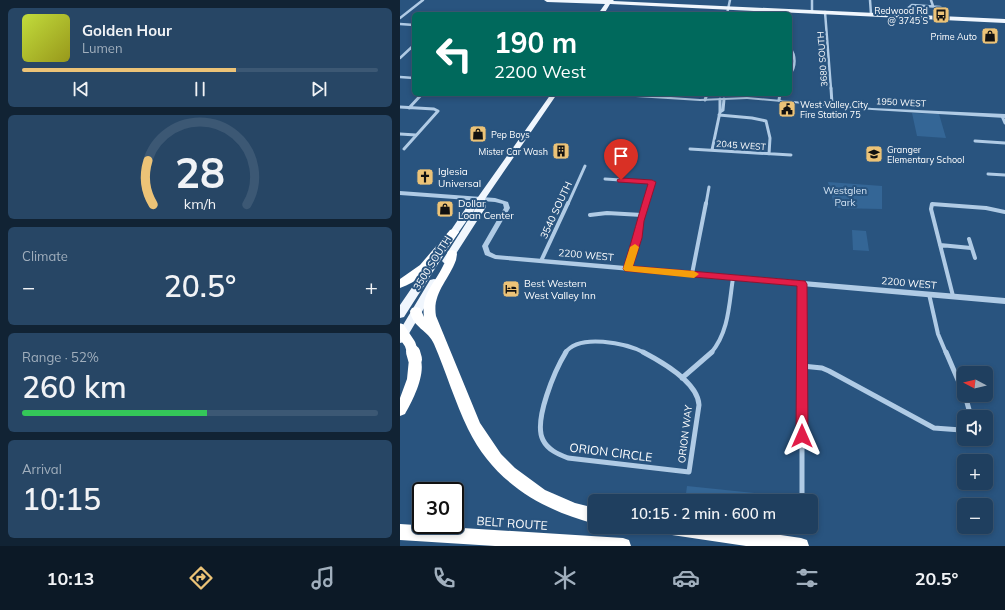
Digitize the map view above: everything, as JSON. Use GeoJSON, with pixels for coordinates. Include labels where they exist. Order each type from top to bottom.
{"type":"FeatureCollection","features":[{"type":"Feature","properties":{"kind":"highway"},"geometry":{"type":"LineString","coordinates":[[400,284],[414,277],[427,266],[454,232]]}},
{"type":"Feature","properties":{"kind":"highway"},"geometry":{"type":"LineString","coordinates":[[452,254],[452,262],[432,294],[430,301],[430,318],[437,338],[450,365],[474,426],[482,442],[497,461],[519,482],[540,496],[562,506],[588,514]]}},
{"type":"Feature","properties":{"kind":"highway"},"geometry":{"type":"LineString","coordinates":[[416,311],[416,316],[419,320],[437,338]]}},
{"type":"Feature","properties":{"kind":"highway"},"geometry":{"type":"LineString","coordinates":[[400,329],[410,344],[415,359],[413,380],[407,397],[400,410]]}},
{"type":"Feature","properties":{"kind":"highway"},"geometry":{"type":"LineString","coordinates":[[400,526],[412,529]]}},
{"type":"Feature","properties":{"kind":"highway","name":"BELT ROUTE"},"geometry":{"type":"LineString","coordinates":[[400,532],[412,533]]}},
{"type":"Feature","properties":{"kind":"highway","name":"BELT ROUTE"},"geometry":{"type":"LineString","coordinates":[[428,534],[623,546]]}},
{"type":"Feature","properties":{"kind":"highway"},"geometry":{"type":"LineString","coordinates":[[720,534],[801,546]]}},
{"type":"Feature","properties":{"kind":"main road"},"geometry":{"type":"LineString","coordinates":[[547,0],[613,1],[728,11],[825,12],[1005,21]]}},
{"type":"Feature","properties":{"kind":"main road"},"geometry":{"type":"LineString","coordinates":[[603,12],[613,1]]}},
{"type":"Feature","properties":{"kind":"main road"},"geometry":{"type":"LineString","coordinates":[[608,12],[613,1]]}},
{"type":"Feature","properties":{"kind":"main road","name":"3500 SOUTH"},"geometry":{"type":"LineString","coordinates":[[400,314],[471,207],[481,199],[553,96]]}},
{"type":"Feature","properties":{"kind":"main road","name":"3500 SOUTH"},"geometry":{"type":"LineString","coordinates":[[400,339],[482,207],[481,199]]}},
{"type":"Feature","properties":{"kind":"street"},"geometry":{"type":"LineString","coordinates":[[400,18],[423,0]]}},
{"type":"Feature","properties":{"kind":"street"},"geometry":{"type":"LineString","coordinates":[[728,11],[730,0]]}},
{"type":"Feature","properties":{"kind":"street"},"geometry":{"type":"LineString","coordinates":[[812,0],[812,12]]}},
{"type":"Feature","properties":{"kind":"street"},"geometry":{"type":"LineString","coordinates":[[870,0],[871,14]]}},
{"type":"Feature","properties":{"kind":"street"},"geometry":{"type":"LineString","coordinates":[[910,0],[912,5]]}},
{"type":"Feature","properties":{"kind":"street"},"geometry":{"type":"LineString","coordinates":[[930,0],[933,6]]}},
{"type":"Feature","properties":{"kind":"street"},"geometry":{"type":"LineString","coordinates":[[908,16],[907,9],[912,5],[933,6],[942,8],[948,18]]}},
{"type":"Feature","properties":{"kind":"street","name":"3680 SOUTH"},"geometry":{"type":"LineString","coordinates":[[825,12],[832,104]]}},
{"type":"Feature","properties":{"kind":"street"},"geometry":{"type":"LineString","coordinates":[[400,24],[412,24]]}},
{"type":"Feature","properties":{"kind":"street"},"geometry":{"type":"LineString","coordinates":[[400,58],[412,47]]}},
{"type":"Feature","properties":{"kind":"street"},"geometry":{"type":"LineString","coordinates":[[792,50],[794,52],[794,70],[792,72]]}},
{"type":"Feature","properties":{"kind":"street"},"geometry":{"type":"LineString","coordinates":[[400,77],[412,78]]}},
{"type":"Feature","properties":{"kind":"street"},"geometry":{"type":"LineString","coordinates":[[409,108],[420,96]]}},
{"type":"Feature","properties":{"kind":"street","name":"1950 WEST"},"geometry":{"type":"LineString","coordinates":[[672,96],[779,100],[866,108],[1003,116]]}},
{"type":"Feature","properties":{"kind":"street"},"geometry":{"type":"LineString","coordinates":[[779,100],[780,96]]}},
{"type":"Feature","properties":{"kind":"street"},"geometry":{"type":"LineString","coordinates":[[712,150],[720,114],[723,110],[722,99]]}},
{"type":"Feature","properties":{"kind":"street"},"geometry":{"type":"LineString","coordinates":[[400,107],[437,110],[404,149]]}},
{"type":"Feature","properties":{"kind":"street"},"geometry":{"type":"LineString","coordinates":[[720,114],[766,121],[770,138],[769,154]]}},
{"type":"Feature","properties":{"kind":"street"},"geometry":{"type":"LineString","coordinates":[[1003,116],[1005,123]]}},
{"type":"Feature","properties":{"kind":"street"},"geometry":{"type":"LineString","coordinates":[[400,134],[416,135]]}},
{"type":"Feature","properties":{"kind":"street"},"geometry":{"type":"LineString","coordinates":[[975,141],[1005,143]]}},
{"type":"Feature","properties":{"kind":"street","name":"2045 WEST"},"geometry":{"type":"LineString","coordinates":[[690,149],[791,155]]}},
{"type":"Feature","properties":{"kind":"street","name":"3540 SOUTH"},"geometry":{"type":"LineString","coordinates":[[541,261],[585,166]]}},
{"type":"Feature","properties":{"kind":"street"},"geometry":{"type":"LineString","coordinates":[[988,174],[1005,175]]}},
{"type":"Feature","properties":{"kind":"street"},"geometry":{"type":"LineString","coordinates":[[605,179],[652,182],[642,215],[638,238],[628,269]]}},
{"type":"Feature","properties":{"kind":"street"},"geometry":{"type":"LineString","coordinates":[[692,274],[709,187]]}},
{"type":"Feature","properties":{"kind":"street"},"geometry":{"type":"LineString","coordinates":[[400,193],[481,199]]}},
{"type":"Feature","properties":{"kind":"street","name":"2200 WEST"},"geometry":{"type":"LineString","coordinates":[[481,199],[503,201],[507,205],[486,243],[486,250],[488,253],[498,258],[1005,301]]}},
{"type":"Feature","properties":{"kind":"street"},"geometry":{"type":"LineString","coordinates":[[953,296],[930,209],[932,204],[986,208],[1005,212]]}},
{"type":"Feature","properties":{"kind":"street"},"geometry":{"type":"LineString","coordinates":[[590,215],[607,213],[642,215]]}},
{"type":"Feature","properties":{"kind":"street"},"geometry":{"type":"LineString","coordinates":[[969,239],[974,258]]}},
{"type":"Feature","properties":{"kind":"street"},"geometry":{"type":"LineString","coordinates":[[940,245],[971,248]]}},
{"type":"Feature","properties":{"kind":"street"},"geometry":{"type":"LineString","coordinates":[[682,378],[710,353],[722,337],[728,317],[733,278]]}},
{"type":"Feature","properties":{"kind":"street"},"geometry":{"type":"LineString","coordinates":[[802,284],[802,494]]}},
{"type":"Feature","properties":{"kind":"street"},"geometry":{"type":"LineString","coordinates":[[930,294],[938,334],[957,378]]}},
{"type":"Feature","properties":{"kind":"street","name":"ORION CIRCLE"},"geometry":{"type":"LineString","coordinates":[[682,378],[651,357],[634,348],[592,342],[577,343],[566,352],[563,358],[543,412],[540,423],[540,431],[542,439],[547,445],[560,455],[568,458],[689,472]]}},
{"type":"Feature","properties":{"kind":"street"},"geometry":{"type":"LineString","coordinates":[[802,366],[822,368],[829,371],[934,428],[957,430]]}},
{"type":"Feature","properties":{"kind":"street","name":"ORION WAY"},"geometry":{"type":"LineString","coordinates":[[682,378],[695,390],[699,397],[689,472]]}},
{"type":"Feature","properties":{"kind":"green space"},"geometry":{"type":"Polygon","coordinates":[[[912,113],[939,114],[946,138],[917,136],[912,113]]]}},
{"type":"Feature","properties":{"kind":"green space","name":"Westglen Park"},"geometry":{"type":"Polygon","coordinates":[[[828,182],[882,186],[882,209],[835,208],[828,182]]]}},
{"type":"Feature","properties":{"kind":"green space"},"geometry":{"type":"Polygon","coordinates":[[[852,230],[866,231],[869,251],[853,250],[852,230]]]}},
{"type":"Feature","properties":{"kind":"green space"},"geometry":{"type":"Polygon","coordinates":[[[687,486],[764,494],[686,494],[687,486]]]}},
{"type":"Feature","properties":{"kind":"slow traffic"},"geometry":{"type":"LineString","coordinates":[[635,247],[628,269],[694,274]]}},
{"type":"Feature","properties":{"kind":"place","name":"Redwood Rd @ 3745 S"},"geometry":{"type":"Point","coordinates":[941,15]}},
{"type":"Feature","properties":{"kind":"place","name":"Prime Auto"},"geometry":{"type":"Point","coordinates":[990,36]}},
{"type":"Feature","properties":{"kind":"place","name":"West Valley City Fire Station 75"},"geometry":{"type":"Point","coordinates":[787,109]}},
{"type":"Feature","properties":{"kind":"place","name":"Pep Boys"},"geometry":{"type":"Point","coordinates":[478,134]}},
{"type":"Feature","properties":{"kind":"place","name":"Mister Car Wash"},"geometry":{"type":"Point","coordinates":[561,151]}},
{"type":"Feature","properties":{"kind":"place","name":"Granger Elementary School"},"geometry":{"type":"Point","coordinates":[874,154]}},
{"type":"Feature","properties":{"kind":"place","name":"Iglesia Universal"},"geometry":{"type":"Point","coordinates":[425,177]}},
{"type":"Feature","properties":{"kind":"place","name":"Dollar Loan Center"},"geometry":{"type":"Point","coordinates":[445,209]}},
{"type":"Feature","properties":{"kind":"place","name":"Best Western West Valley Inn"},"geometry":{"type":"Point","coordinates":[511,289]}},
{"type":"Feature","properties":{"kind":"route"},"geometry":{"type":"LineString","coordinates":[[621,180],[652,182],[640,221],[638,238],[628,269],[802,284],[802,436]]}}]}
